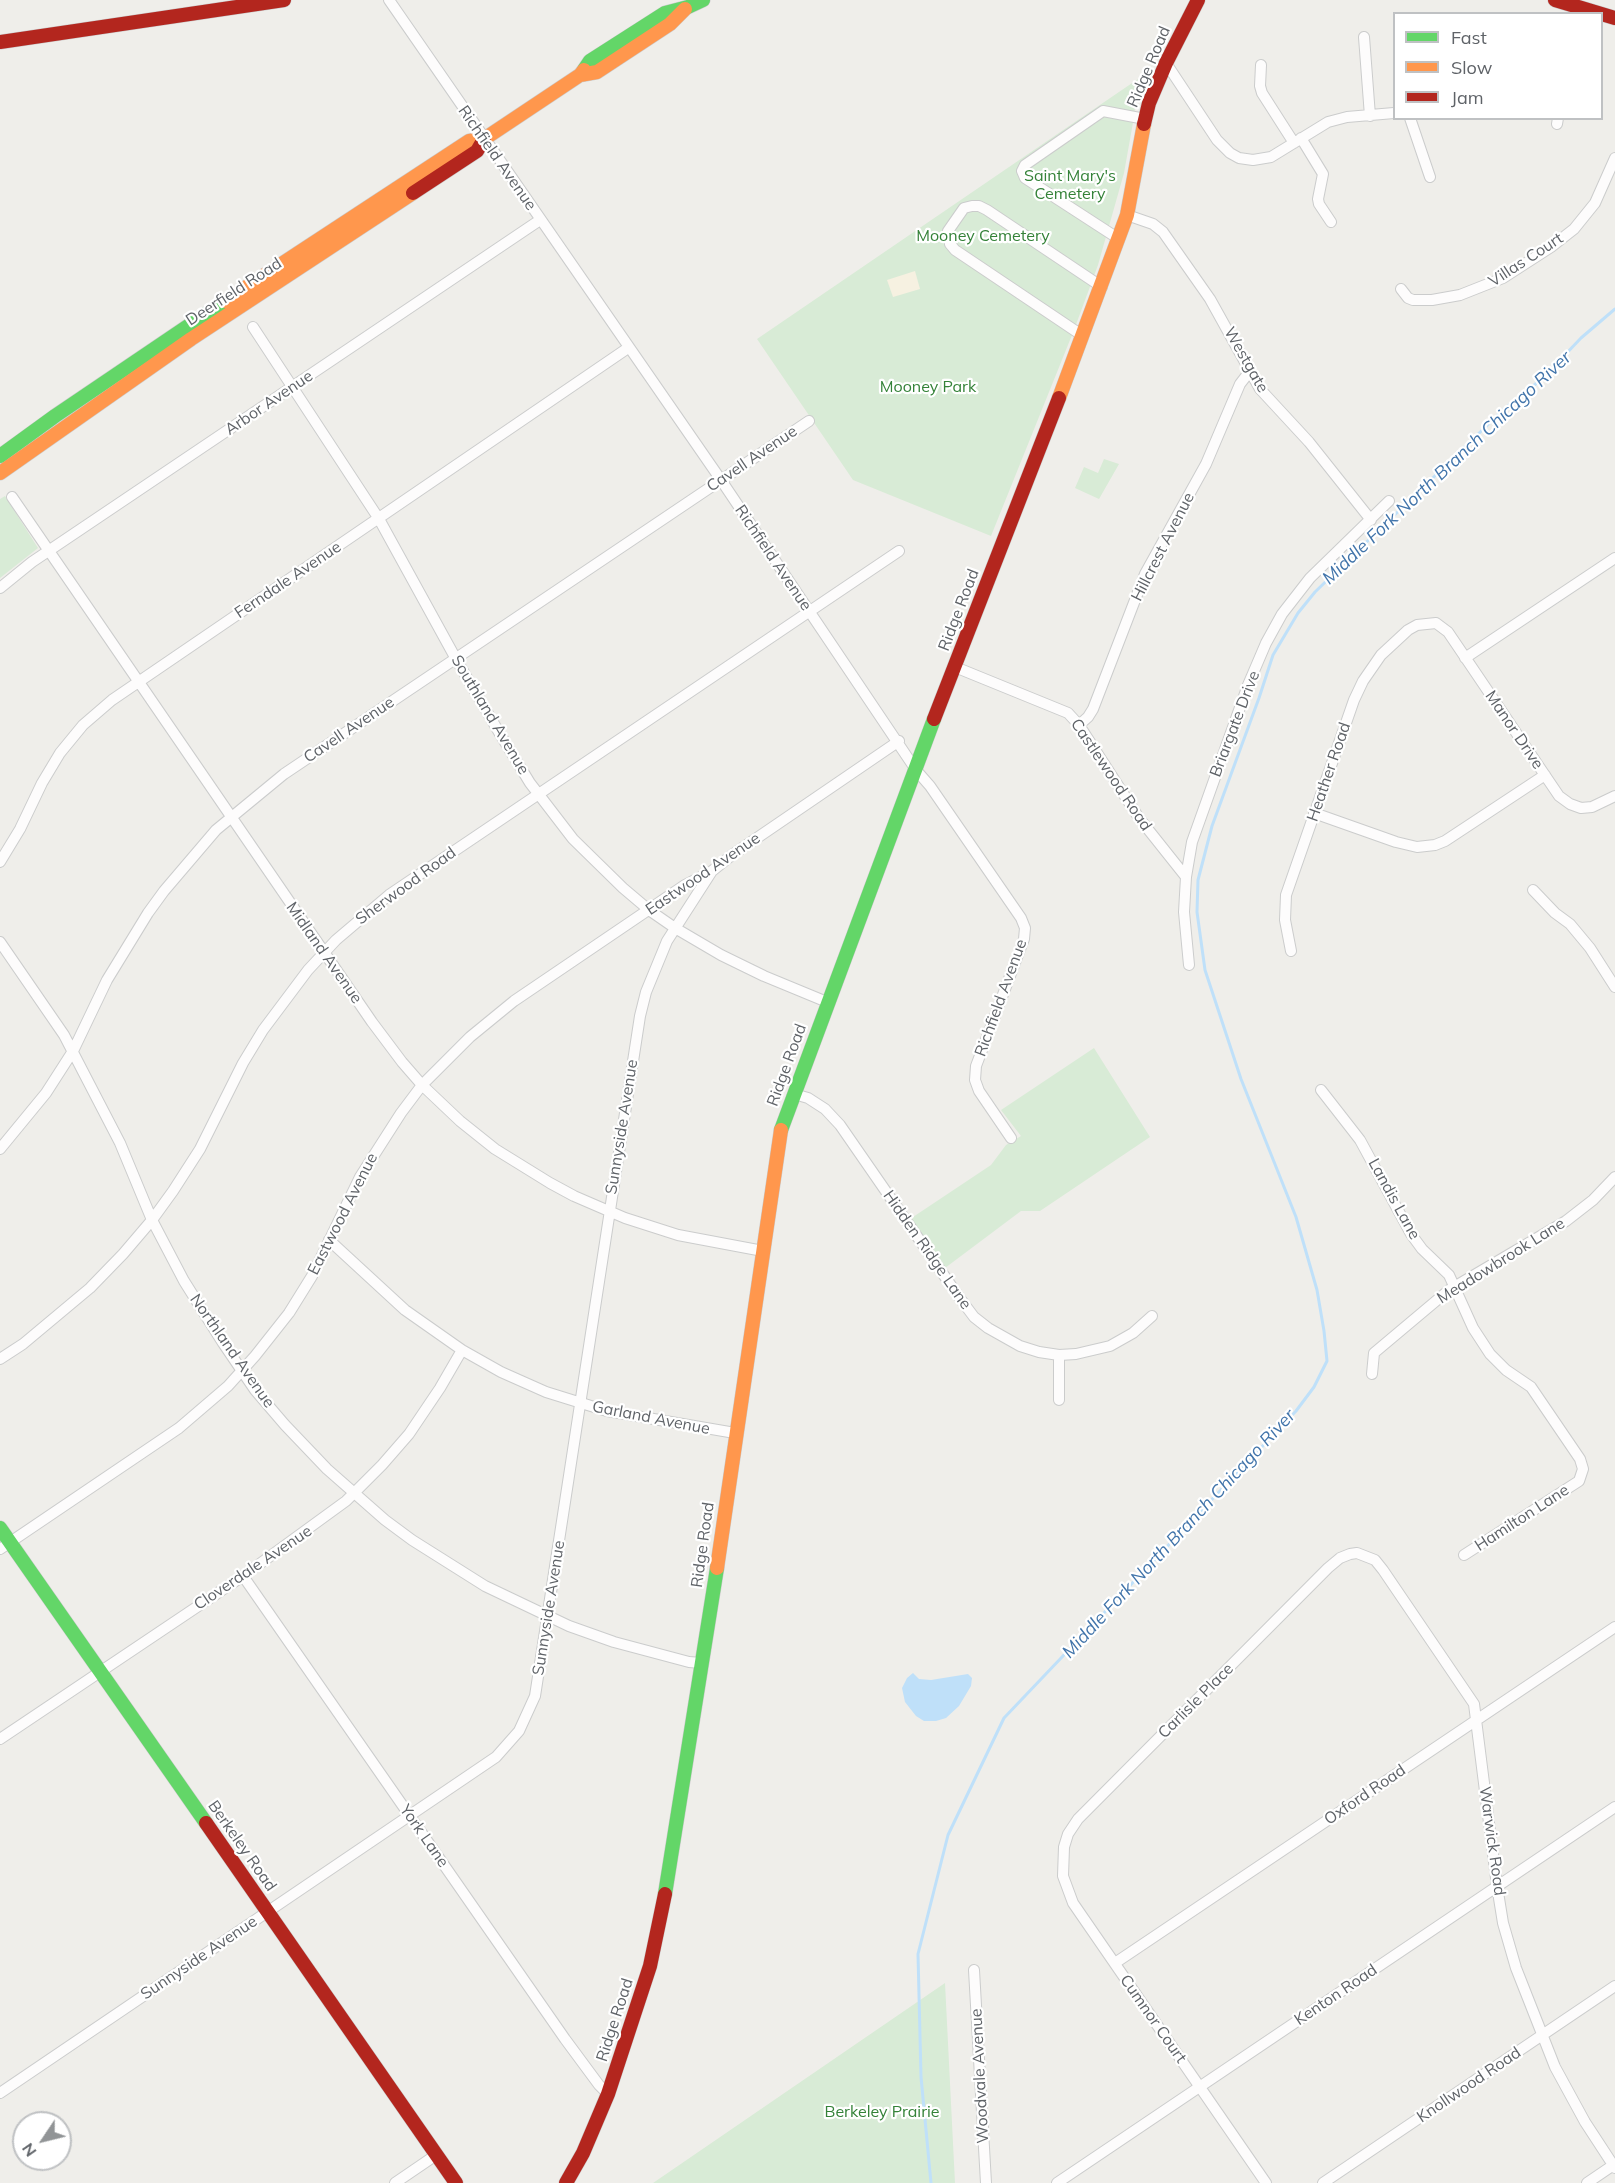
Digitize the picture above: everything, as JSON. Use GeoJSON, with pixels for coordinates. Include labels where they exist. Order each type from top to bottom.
{"type":"FeatureCollection","features":[{"type":"Feature","properties":{"kind":"street"},"geometry":{"type":"LineString","coordinates":[[0,42],[284,0]]}},
{"type":"Feature","properties":{"kind":"street","name":"Richfield Avenue"},"geometry":{"type":"LineString","coordinates":[[389,0],[721,480],[916,770],[930,786],[1021,918],[1024,939],[976,1066],[975,1080],[980,1092],[1011,1138]]}},
{"type":"Feature","properties":{"kind":"street","name":"Deerfield Road"},"geometry":{"type":"LineString","coordinates":[[0,456],[168,339],[469,141],[484,139],[580,75],[590,61],[665,13],[703,0]]}},
{"type":"Feature","properties":{"kind":"street","name":"Ridge Road"},"geometry":{"type":"LineString","coordinates":[[566,2183],[583,2153],[608,2094],[630,2030],[654,1947],[677,1825],[782,1124],[1102,287],[1127,215],[1144,119],[1166,63],[1198,0]]}},
{"type":"Feature","properties":{"kind":"street"},"geometry":{"type":"LineString","coordinates":[[1555,0],[1595,8],[1615,18]]}},
{"type":"Feature","properties":{"kind":"street"},"geometry":{"type":"LineString","coordinates":[[1364,37],[1370,116]]}},
{"type":"Feature","properties":{"kind":"street"},"geometry":{"type":"LineString","coordinates":[[1166,63],[1216,140],[1239,158],[1253,160],[1270,157],[1328,122],[1347,117],[1393,113]]}},
{"type":"Feature","properties":{"kind":"street"},"geometry":{"type":"LineString","coordinates":[[1261,65],[1262,93],[1323,174],[1318,199],[1332,222]]}},
{"type":"Feature","properties":{"kind":"street"},"geometry":{"type":"LineString","coordinates":[[1119,239],[1025,178],[1022,171],[1025,165],[1103,111],[1144,119]]}},
{"type":"Feature","properties":{"kind":"street"},"geometry":{"type":"LineString","coordinates":[[1411,120],[1430,177]]}},
{"type":"Feature","properties":{"kind":"street","name":"Deerfield Road"},"geometry":{"type":"LineString","coordinates":[[0,473],[191,339],[477,152],[484,139]]}},
{"type":"Feature","properties":{"kind":"street","name":"Villas Court"},"geometry":{"type":"LineString","coordinates":[[1401,289],[1408,298],[1413,300],[1432,300],[1461,295],[1503,278],[1574,229],[1595,202],[1615,158]]}},
{"type":"Feature","properties":{"kind":"street"},"geometry":{"type":"LineString","coordinates":[[1083,336],[955,250],[950,244],[948,231],[964,208],[979,206],[1102,287]]}},
{"type":"Feature","properties":{"kind":"street","name":"Westgate"},"geometry":{"type":"LineString","coordinates":[[1127,215],[1153,224],[1163,232],[1210,299],[1260,389],[1309,442],[1371,520]]}},
{"type":"Feature","properties":{"kind":"street","name":"Arbor Avenue"},"geometry":{"type":"LineString","coordinates":[[0,588],[49,552],[540,220]]}},
{"type":"Feature","properties":{"kind":"street","name":"Southland Avenue"},"geometry":{"type":"LineString","coordinates":[[253,327],[379,519],[456,659],[538,794],[591,858],[649,910],[675,928],[732,960],[827,1002]]}},
{"type":"Feature","properties":{"kind":"street","name":"Ferndale Avenue"},"geometry":{"type":"LineString","coordinates":[[0,862],[60,753],[93,715],[628,348]]}},
{"type":"Feature","properties":{"kind":"street","name":"Hillcrest Avenue"},"geometry":{"type":"LineString","coordinates":[[1079,725],[1093,709],[1145,574],[1206,464],[1239,384],[1250,371]]}},
{"type":"Feature","properties":{"kind":"street","name":"Cavell Avenue"},"geometry":{"type":"LineString","coordinates":[[0,1149],[46,1093],[73,1051],[107,980],[148,913],[216,830],[230,817],[284,774],[808,421]]}},
{"type":"Feature","properties":{"kind":"street","name":"Midland Avenue"},"geometry":{"type":"LineString","coordinates":[[12,497],[324,953],[378,1030],[422,1085],[460,1121],[495,1149],[550,1183],[609,1212],[678,1234],[763,1251]]}},
{"type":"Feature","properties":{"kind":"street"},"geometry":{"type":"LineString","coordinates":[[1371,520],[1389,501]]}},
{"type":"Feature","properties":{"kind":"street","name":"Briargate Drive"},"geometry":{"type":"LineString","coordinates":[[1189,965],[1184,912],[1186,877],[1192,842],[1248,685],[1266,643],[1282,614],[1310,578],[1371,520]]}},
{"type":"Feature","properties":{"kind":"street","name":"Sherwood Road"},"geometry":{"type":"LineString","coordinates":[[0,1359],[83,1294],[123,1254],[152,1220],[200,1149],[243,1063],[263,1030],[287,996],[336,940],[389,895],[899,551]]}},
{"type":"Feature","properties":{"kind":"street"},"geometry":{"type":"LineString","coordinates":[[1465,658],[1615,558]]}},
{"type":"Feature","properties":{"kind":"street","name":"Manor Drive"},"geometry":{"type":"LineString","coordinates":[[1427,622],[1441,626],[1559,796],[1569,804],[1581,808],[1592,807],[1615,796]]}},
{"type":"Feature","properties":{"kind":"street","name":"Heather Road"},"geometry":{"type":"LineString","coordinates":[[1291,951],[1285,920],[1286,895],[1354,700],[1363,681],[1381,655],[1408,630],[1427,622]]}},
{"type":"Feature","properties":{"kind":"street","name":"Castlewood Road"},"geometry":{"type":"LineString","coordinates":[[955,667],[1068,713],[1079,725],[1139,818],[1186,877]]}},
{"type":"Feature","properties":{"kind":"street","name":"Eastwood Avenue"},"geometry":{"type":"LineString","coordinates":[[5,1545],[179,1428],[206,1406],[242,1371],[289,1313],[312,1276],[343,1209],[375,1151],[422,1085],[470,1037],[514,1001],[685,885],[712,871],[898,741]]}},
{"type":"Feature","properties":{"kind":"street"},"geometry":{"type":"LineString","coordinates":[[1314,813],[1396,842],[1418,847],[1435,845],[1445,841],[1545,775]]}},
{"type":"Feature","properties":{"kind":"street","name":"Sunnyside Avenue"},"geometry":{"type":"LineString","coordinates":[[0,2093],[496,1757],[519,1731],[535,1696],[640,1016],[666,941],[712,871]]}},
{"type":"Feature","properties":{"kind":"street"},"geometry":{"type":"LineString","coordinates":[[1533,890],[1570,924],[1615,987]]}},
{"type":"Feature","properties":{"kind":"street","name":"Northland Avenue"},"geometry":{"type":"LineString","coordinates":[[0,942],[73,1051],[120,1143],[152,1220],[184,1281],[242,1371],[285,1425],[353,1494],[403,1533],[485,1586],[548,1616],[614,1642],[689,1662],[701,1663]]}},
{"type":"Feature","properties":{"kind":"street","name":"Landis Lane"},"geometry":{"type":"LineString","coordinates":[[1321,1090],[1371,1157],[1411,1234],[1422,1249],[1449,1275],[1456,1286],[1465,1312],[1490,1354],[1506,1370],[1531,1387],[1575,1451],[1583,1469],[1579,1481]]}},
{"type":"Feature","properties":{"kind":"street","name":"Hidden Ridge Lane"},"geometry":{"type":"LineString","coordinates":[[794,1094],[808,1098],[825,1109],[840,1125],[958,1297],[974,1317],[987,1328],[1020,1346],[1059,1355],[1076,1354],[1110,1346],[1133,1333],[1152,1316]]}},
{"type":"Feature","properties":{"kind":"street","name":"Meadowbrook Lane"},"geometry":{"type":"LineString","coordinates":[[1372,1374],[1374,1353],[1456,1286],[1566,1221],[1593,1200],[1615,1177]]}},
{"type":"Feature","properties":{"kind":"street","name":"Garland Avenue"},"geometry":{"type":"LineString","coordinates":[[329,1240],[405,1310],[462,1350],[501,1372],[546,1392],[579,1403],[631,1416],[735,1433]]}},
{"type":"Feature","properties":{"kind":"street","name":"Cloverdale Avenue"},"geometry":{"type":"LineString","coordinates":[[0,1739],[323,1520],[382,1465],[421,1419],[462,1350]]}},
{"type":"Feature","properties":{"kind":"street"},"geometry":{"type":"LineString","coordinates":[[1059,1355],[1059,1400]]}},
{"type":"Feature","properties":{"kind":"street","name":"Hamilton Lane"},"geometry":{"type":"LineString","coordinates":[[1464,1555],[1579,1481]]}},
{"type":"Feature","properties":{"kind":"street","name":"Berkeley Road"},"geometry":{"type":"LineString","coordinates":[[0,1528],[5,1545],[100,1671],[456,2183]]}},
{"type":"Feature","properties":{"kind":"street","name":"Warwick Road"},"geometry":{"type":"LineString","coordinates":[[1338,1560],[1357,1553],[1375,1560],[1474,1704],[1497,1886],[1503,1923],[1516,1968],[1555,2067],[1580,2113],[1614,2165]]}},
{"type":"Feature","properties":{"kind":"street","name":"Carlisle Place"},"geometry":{"type":"LineString","coordinates":[[1064,1847],[1068,1834],[1078,1819],[1338,1560]]}},
{"type":"Feature","properties":{"kind":"street","name":"York Lane"},"geometry":{"type":"LineString","coordinates":[[243,1576],[565,2039],[608,2094]]}},
{"type":"Feature","properties":{"kind":"street","name":"Oxford Road"},"geometry":{"type":"LineString","coordinates":[[1115,1963],[1615,1627]]}},
{"type":"Feature","properties":{"kind":"street","name":"Kenton Road"},"geometry":{"type":"LineString","coordinates":[[1057,2183],[1615,1807]]}},
{"type":"Feature","properties":{"kind":"street","name":"Cumnor Court"},"geometry":{"type":"LineString","coordinates":[[1064,1847],[1063,1876],[1073,1903],[1266,2183]]}},
{"type":"Feature","properties":{"kind":"street","name":"Woodvale Avenue"},"geometry":{"type":"LineString","coordinates":[[974,1970],[986,2183]]}},
{"type":"Feature","properties":{"kind":"street","name":"Knollwood Road"},"geometry":{"type":"LineString","coordinates":[[1323,2183],[1615,1986]]}},
{"type":"Feature","properties":{"kind":"street"},"geometry":{"type":"LineString","coordinates":[[395,2183],[436,2155]]}},
{"type":"Feature","properties":{"kind":"street"},"geometry":{"type":"LineString","coordinates":[[1587,2183],[1614,2165]]}},
{"type":"Feature","properties":{"kind":"green space","name":"Mooney Park"},"geometry":{"type":"Polygon","coordinates":[[[1138,79],[1124,173],[1098,265],[991,536],[853,480],[757,339],[1138,79]]]}},
{"type":"Feature","properties":{"kind":"green space"},"geometry":{"type":"Polygon","coordinates":[[[1104,459],[1119,464],[1099,499],[1075,488],[1084,467],[1098,473],[1104,459]]]}},
{"type":"Feature","properties":{"kind":"green space"},"geometry":{"type":"Polygon","coordinates":[[[5,496],[38,548],[0,578],[0,499],[5,496]]]}},
{"type":"Feature","properties":{"kind":"green space"},"geometry":{"type":"Polygon","coordinates":[[[1094,1048],[1150,1137],[1040,1211],[1021,1211],[945,1268],[910,1219],[991,1165],[1006,1145],[1021,1136],[1001,1110],[1094,1048]]]}},
{"type":"Feature","properties":{"kind":"green space","name":"Berkeley Prairie"},"geometry":{"type":"Polygon","coordinates":[[[945,1983],[955,2183],[653,2183],[945,1983]]]}},
{"type":"Feature","properties":{"kind":"sand"},"geometry":{"type":"Polygon","coordinates":[[[915,271],[920,289],[893,297],[887,280],[915,271]]]}},
{"type":"Feature","properties":{"kind":"water"},"geometry":{"type":"Polygon","coordinates":[[[913,1673],[919,1679],[931,1680],[968,1674],[972,1678],[971,1686],[959,1706],[946,1718],[924,1721],[916,1716],[905,1702],[902,1688],[907,1678],[913,1673]]]}},
{"type":"Feature","properties":{"kind":"waterway","name":"Middle Fork North Branch Chicago River"},"geometry":{"type":"LineString","coordinates":[[931,2183],[921,2077],[918,1954],[948,1835],[1004,1718],[1296,1411],[1314,1387],[1327,1361],[1317,1290],[1296,1217],[1241,1079],[1205,970],[1197,912],[1198,880],[1212,826],[1273,655],[1298,613],[1315,592],[1503,410],[1543,378],[1581,338],[1615,309]]}},
{"type":"Feature","properties":{"kind":"traffic: fast"},"geometry":{"type":"LineString","coordinates":[[584,70],[590,61],[665,13],[703,0]]}},
{"type":"Feature","properties":{"kind":"traffic: fast"},"geometry":{"type":"LineString","coordinates":[[0,456],[225,301]]}},
{"type":"Feature","properties":{"kind":"traffic: fast"},"geometry":{"type":"LineString","coordinates":[[781,1130],[934,719]]}},
{"type":"Feature","properties":{"kind":"traffic: fast"},"geometry":{"type":"LineString","coordinates":[[0,1528],[206,1823]]}},
{"type":"Feature","properties":{"kind":"traffic: fast"},"geometry":{"type":"LineString","coordinates":[[665,1894],[717,1568]]}},
{"type":"Feature","properties":{"kind":"traffic: slow"},"geometry":{"type":"LineString","coordinates":[[580,75],[597,72],[670,24],[685,9]]}},
{"type":"Feature","properties":{"kind":"traffic: slow"},"geometry":{"type":"LineString","coordinates":[[225,301],[469,141],[484,139],[580,75],[584,70]]}},
{"type":"Feature","properties":{"kind":"traffic: slow"},"geometry":{"type":"LineString","coordinates":[[1059,398],[1127,215],[1144,124]]}},
{"type":"Feature","properties":{"kind":"traffic: slow"},"geometry":{"type":"LineString","coordinates":[[0,473],[191,339],[413,193]]}},
{"type":"Feature","properties":{"kind":"traffic: slow"},"geometry":{"type":"LineString","coordinates":[[717,1568],[781,1130]]}},
{"type":"Feature","properties":{"kind":"traffic: jam"},"geometry":{"type":"LineString","coordinates":[[0,42],[284,0]]}},
{"type":"Feature","properties":{"kind":"traffic: jam"},"geometry":{"type":"LineString","coordinates":[[1144,124],[1149,103],[1166,63],[1198,0]]}},
{"type":"Feature","properties":{"kind":"traffic: jam"},"geometry":{"type":"LineString","coordinates":[[1555,0],[1595,12]]}},
{"type":"Feature","properties":{"kind":"traffic: jam"},"geometry":{"type":"LineString","coordinates":[[1603,14],[1615,18]]}},
{"type":"Feature","properties":{"kind":"traffic: jam"},"geometry":{"type":"LineString","coordinates":[[413,193],[477,151],[484,139]]}},
{"type":"Feature","properties":{"kind":"traffic: jam"},"geometry":{"type":"LineString","coordinates":[[934,719],[1059,398]]}},
{"type":"Feature","properties":{"kind":"traffic: jam"},"geometry":{"type":"LineString","coordinates":[[206,1823],[456,2183]]}},
{"type":"Feature","properties":{"kind":"traffic: jam"},"geometry":{"type":"LineString","coordinates":[[566,2183],[583,2153],[608,2094],[650,1966],[665,1894]]}},
{"type":"Feature","properties":{"kind":"park label","name":"Saint Mary's Cemetery"},"geometry":{"type":"Point","coordinates":[1070,185]}},
{"type":"Feature","properties":{"kind":"park label","name":"Mooney Cemetery"},"geometry":{"type":"Point","coordinates":[983,236]}}]}
